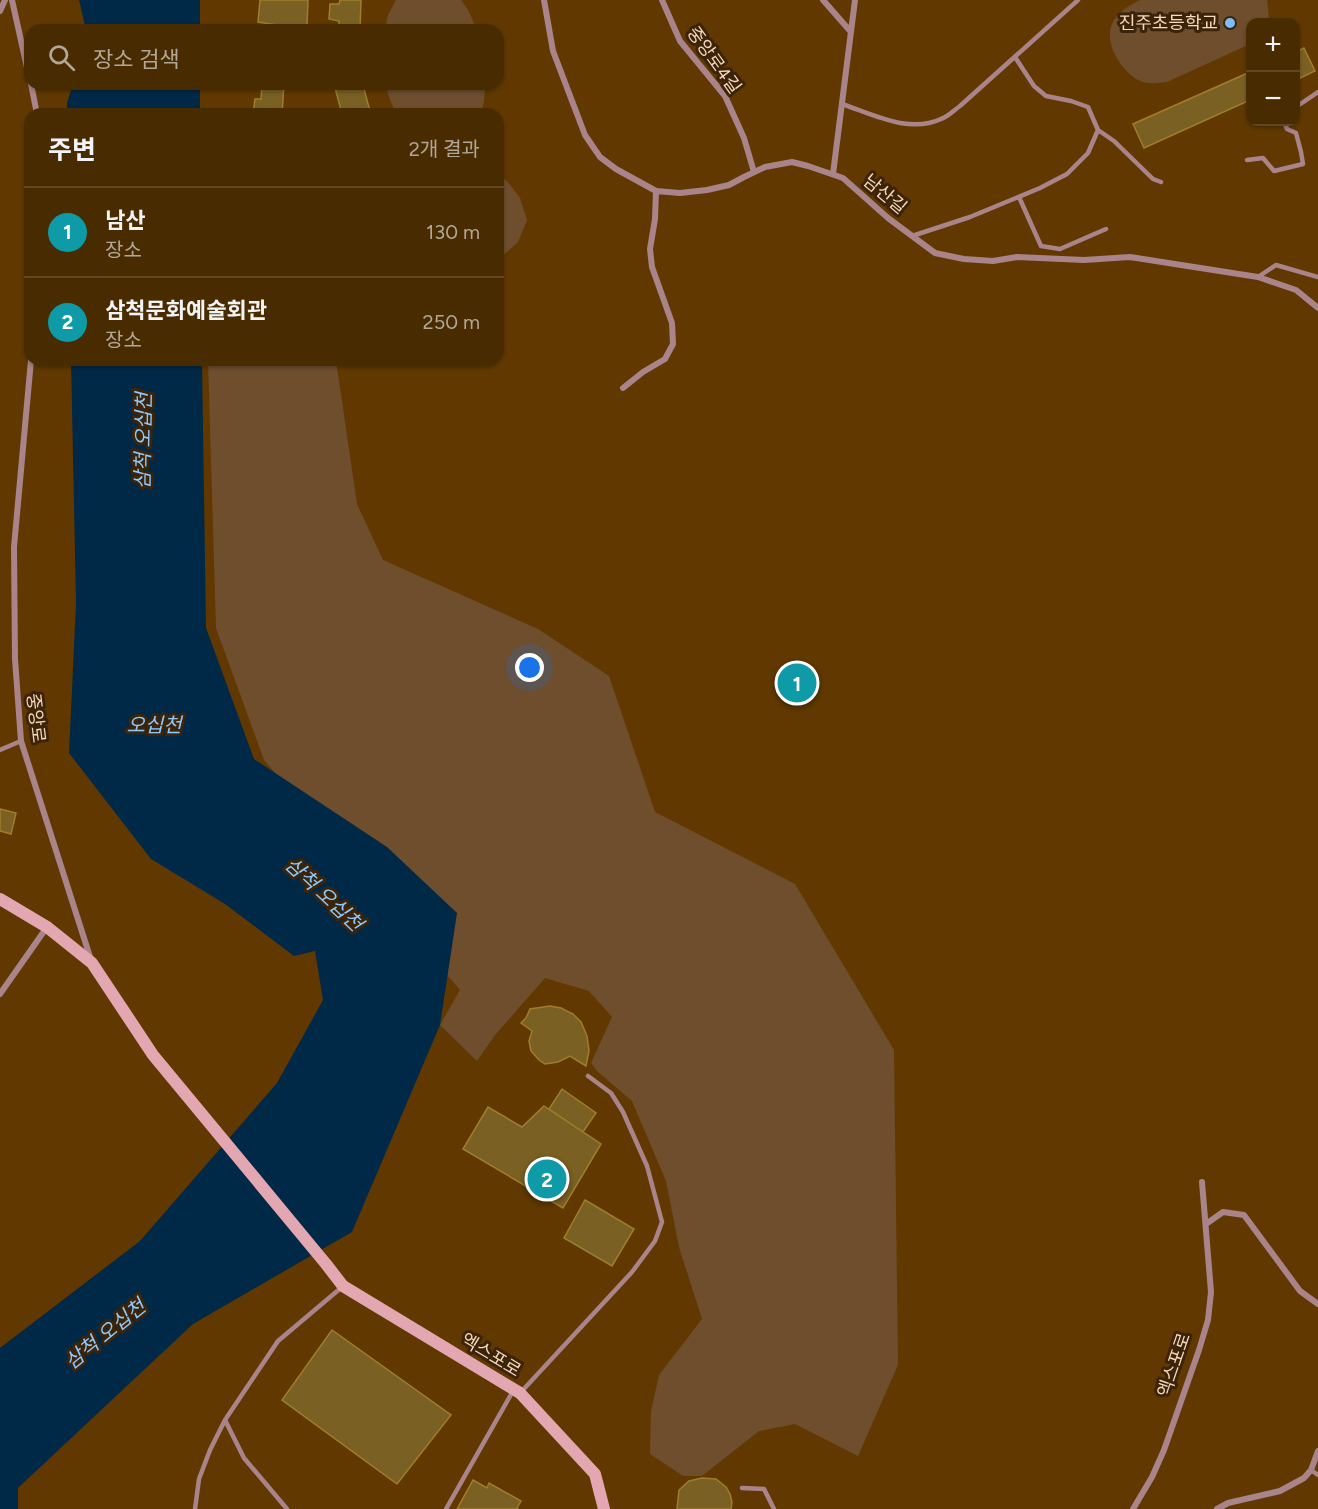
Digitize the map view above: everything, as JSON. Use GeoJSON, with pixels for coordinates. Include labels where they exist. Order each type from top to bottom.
{"type":"FeatureCollection","features":[{"type":"Feature","properties":{"kind":"street"},"geometry":{"type":"LineString","coordinates":[[0,11],[5,0]]}},
{"type":"Feature","properties":{"kind":"street"},"geometry":{"type":"LineString","coordinates":[[12,0],[24,55]]}},
{"type":"Feature","properties":{"kind":"street","name":"남산길"},"geometry":{"type":"LineString","coordinates":[[544,0],[553,51],[585,135],[600,157],[616,169],[656,191],[680,193],[707,190],[729,185],[765,167],[792,162],[843,178],[888,218],[935,253],[993,261],[1017,257],[1084,260],[1130,258],[1258,276],[1296,290],[1318,308]]}},
{"type":"Feature","properties":{"kind":"street","name":"중앙로4길"},"geometry":{"type":"LineString","coordinates":[[662,0],[680,41],[725,96],[744,138],[754,172]]}},
{"type":"Feature","properties":{"kind":"street"},"geometry":{"type":"LineString","coordinates":[[823,0],[850,32]]}},
{"type":"Feature","properties":{"kind":"street"},"geometry":{"type":"LineString","coordinates":[[833,174],[855,0]]}},
{"type":"Feature","properties":{"kind":"street"},"geometry":{"type":"LineString","coordinates":[[32,90],[36,108]]}},
{"type":"Feature","properties":{"kind":"street"},"geometry":{"type":"LineString","coordinates":[[623,388],[643,372],[665,359],[673,344],[672,323],[652,267],[650,249],[655,219],[656,191]]}},
{"type":"Feature","properties":{"kind":"street","name":"중앙로"},"geometry":{"type":"LineString","coordinates":[[30,366],[14,547],[15,659],[21,741],[92,963]]}},
{"type":"Feature","properties":{"kind":"street"},"geometry":{"type":"LineString","coordinates":[[0,899],[46,927],[92,963]]}},
{"type":"Feature","properties":{"kind":"street"},"geometry":{"type":"LineString","coordinates":[[0,994],[46,927]]}},
{"type":"Feature","properties":{"kind":"street","name":"엑스포로"},"geometry":{"type":"LineString","coordinates":[[92,963],[153,1055],[343,1286],[516,1392],[595,1474],[604,1509]]}},
{"type":"Feature","properties":{"kind":"street","name":"엑스포로"},"geometry":{"type":"LineString","coordinates":[[1133,1509],[1152,1477],[1164,1450],[1208,1320],[1211,1292],[1202,1182]]}},
{"type":"Feature","properties":{"kind":"street"},"geometry":{"type":"LineString","coordinates":[[1206,1224],[1223,1212],[1244,1215],[1300,1291],[1318,1305]]}},
{"type":"Feature","properties":{"kind":"street"},"geometry":{"type":"LineString","coordinates":[[1217,1509],[1228,1503],[1280,1491],[1304,1478],[1311,1470],[1318,1451]]}},
{"type":"Feature","properties":{"kind":"lane"},"geometry":{"type":"LineString","coordinates":[[842,104],[897,123],[922,124],[942,119],[960,106],[1078,0]]}},
{"type":"Feature","properties":{"kind":"lane"},"geometry":{"type":"LineString","coordinates":[[1015,57],[1034,86],[1046,96],[1088,107],[1098,130],[1114,141],[1153,179],[1161,182]]}},
{"type":"Feature","properties":{"kind":"lane"},"geometry":{"type":"LineString","coordinates":[[1300,104],[1318,92]]}},
{"type":"Feature","properties":{"kind":"lane"},"geometry":{"type":"LineString","coordinates":[[1247,160],[1263,158],[1274,171],[1303,164],[1296,133],[1286,126]]}},
{"type":"Feature","properties":{"kind":"lane"},"geometry":{"type":"LineString","coordinates":[[912,236],[970,217],[1040,188],[1067,174],[1088,153],[1098,130]]}},
{"type":"Feature","properties":{"kind":"lane"},"geometry":{"type":"LineString","coordinates":[[1019,197],[1041,246],[1060,249],[1106,229]]}},
{"type":"Feature","properties":{"kind":"lane"},"geometry":{"type":"LineString","coordinates":[[1055,259],[1060,249]]}},
{"type":"Feature","properties":{"kind":"lane"},"geometry":{"type":"LineString","coordinates":[[1258,276],[1276,265],[1318,277]]}},
{"type":"Feature","properties":{"kind":"lane"},"geometry":{"type":"LineString","coordinates":[[0,750],[21,741]]}},
{"type":"Feature","properties":{"kind":"lane"},"geometry":{"type":"LineString","coordinates":[[446,1509],[516,1392],[632,1272],[655,1241],[662,1222],[647,1166],[622,1112],[611,1093],[588,1076]]}},
{"type":"Feature","properties":{"kind":"lane"},"geometry":{"type":"LineString","coordinates":[[195,1509],[199,1479],[225,1420],[278,1341],[343,1286]]}},
{"type":"Feature","properties":{"kind":"lane"},"geometry":{"type":"LineString","coordinates":[[225,1420],[244,1458],[287,1509]]}},
{"type":"Feature","properties":{"kind":"lane"},"geometry":{"type":"LineString","coordinates":[[1311,1470],[1318,1475]]}},
{"type":"Feature","properties":{"kind":"lane"},"geometry":{"type":"LineString","coordinates":[[742,1488],[764,1489],[774,1509]]}},
{"type":"Feature","properties":{"kind":"shaded area"},"geometry":{"type":"Polygon","coordinates":[[[396,0],[461,0],[474,24],[386,24],[396,0]]]}},
{"type":"Feature","properties":{"kind":"shaded area"},"geometry":{"type":"Polygon","coordinates":[[[1140,0],[1267,0],[1269,18],[1246,18],[1246,46],[1167,82],[1146,83],[1122,66],[1110,41],[1112,24],[1124,10],[1140,0]]]}},
{"type":"Feature","properties":{"kind":"shaded area"},"geometry":{"type":"Polygon","coordinates":[[[387,90],[485,90],[482,108],[393,108],[387,90]]]}},
{"type":"Feature","properties":{"kind":"shaded area"},"geometry":{"type":"Polygon","coordinates":[[[504,179],[520,198],[527,220],[518,242],[504,255],[504,179]]]}},
{"type":"Feature","properties":{"kind":"shaded area"},"geometry":{"type":"Polygon","coordinates":[[[208,366],[337,366],[357,504],[383,560],[538,629],[609,676],[655,812],[795,884],[894,1050],[898,1365],[858,1456],[795,1424],[759,1431],[702,1476],[683,1476],[650,1454],[651,1411],[659,1375],[702,1319],[679,1247],[666,1181],[632,1101],[591,1063],[612,1017],[589,991],[545,978],[495,1035],[477,1061],[440,1025],[460,990],[264,760],[216,628],[208,366]]]}},
{"type":"Feature","properties":{"kind":"water"},"geometry":{"type":"Polygon","coordinates":[[[79,0],[200,0],[200,24],[85,24],[79,0]]]}},
{"type":"Feature","properties":{"kind":"water"},"geometry":{"type":"Polygon","coordinates":[[[71,90],[200,90],[200,108],[67,108],[71,90]]]}},
{"type":"Feature","properties":{"kind":"water","name":"오십천"},"geometry":{"type":"Polygon","coordinates":[[[71,366],[202,366],[206,628],[254,759],[387,847],[457,913],[440,1025],[352,1232],[193,1324],[18,1488],[18,1509],[0,1509],[0,1348],[140,1241],[277,1083],[323,1000],[315,951],[294,956],[225,904],[151,859],[69,753],[76,603],[71,366]]]}},
{"type":"Feature","properties":{"kind":"building"},"geometry":{"type":"Polygon","coordinates":[[[260,0],[308,0],[307,24],[258,22],[260,0]]]}},
{"type":"Feature","properties":{"kind":"building"},"geometry":{"type":"Polygon","coordinates":[[[340,0],[361,0],[360,24],[339,24],[339,21],[329,19],[330,4],[339,4],[340,0]]]}},
{"type":"Feature","properties":{"kind":"building"},"geometry":{"type":"Polygon","coordinates":[[[1304,48],[1315,71],[1300,78],[1300,72],[1300,50],[1304,48]]]}},
{"type":"Feature","properties":{"kind":"building"},"geometry":{"type":"Polygon","coordinates":[[[1246,74],[1246,102],[1144,148],[1133,124],[1246,74]]]}},
{"type":"Feature","properties":{"kind":"building"},"geometry":{"type":"Polygon","coordinates":[[[262,90],[284,90],[282,108],[254,108],[255,99],[261,99],[262,90]]]}},
{"type":"Feature","properties":{"kind":"building"},"geometry":{"type":"Polygon","coordinates":[[[336,90],[365,90],[369,108],[340,108],[336,90]]]}},
{"type":"Feature","properties":{"kind":"building"},"geometry":{"type":"Polygon","coordinates":[[[0,809],[16,813],[11,834],[0,831],[0,809]]]}},
{"type":"Feature","properties":{"kind":"building"},"geometry":{"type":"Polygon","coordinates":[[[550,1006],[573,1014],[581,1022],[587,1036],[589,1051],[586,1066],[570,1056],[558,1062],[545,1064],[531,1051],[529,1041],[532,1031],[521,1023],[530,1009],[550,1006]]]}},
{"type":"Feature","properties":{"kind":"building"},"geometry":{"type":"Polygon","coordinates":[[[562,1089],[596,1113],[583,1132],[549,1109],[562,1089]]]}},
{"type":"Feature","properties":{"kind":"building"},"geometry":{"type":"Polygon","coordinates":[[[544,1106],[601,1144],[563,1208],[463,1149],[488,1107],[522,1127],[544,1106]]]}},
{"type":"Feature","properties":{"kind":"building"},"geometry":{"type":"Polygon","coordinates":[[[585,1200],[634,1229],[612,1266],[564,1238],[585,1200]]]}},
{"type":"Feature","properties":{"kind":"building"},"geometry":{"type":"Polygon","coordinates":[[[332,1330],[451,1415],[397,1484],[282,1400],[332,1330]]]}},
{"type":"Feature","properties":{"kind":"building"},"geometry":{"type":"Polygon","coordinates":[[[702,1478],[716,1479],[726,1487],[732,1502],[731,1509],[677,1509],[679,1490],[689,1481],[702,1478]]]}},
{"type":"Feature","properties":{"kind":"building"},"geometry":{"type":"Polygon","coordinates":[[[473,1480],[487,1488],[489,1483],[521,1501],[518,1509],[457,1509],[473,1480]]]}},
{"type":"Feature","properties":{"kind":"place","name":"진주초등학교"},"geometry":{"type":"Point","coordinates":[1230,23]}},
{"type":"Feature","properties":{"kind":"place","name":"남산"},"geometry":{"type":"Point","coordinates":[797,683]}},
{"type":"Feature","properties":{"kind":"place","name":"삼척문화예술회관"},"geometry":{"type":"Point","coordinates":[547,1179]}},
{"type":"Feature","properties":{"kind":"water label","name":"삼척 오십천"},"geometry":{"type":"Point","coordinates":[143,441]}},
{"type":"Feature","properties":{"kind":"water label","name":"삼척 오십천"},"geometry":{"type":"Point","coordinates":[324,894]}},
{"type":"Feature","properties":{"kind":"water label","name":"삼척 오십천"},"geometry":{"type":"Point","coordinates":[105,1334]}}]}
